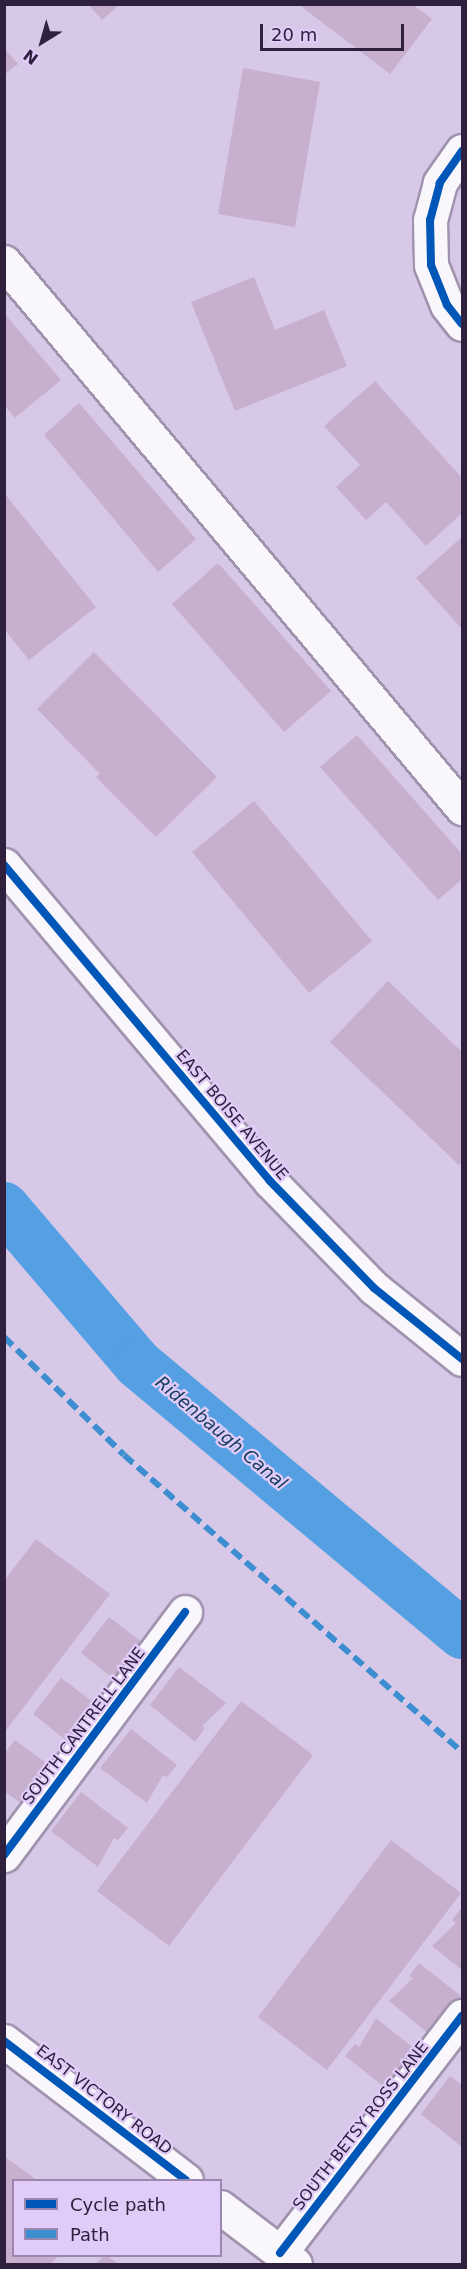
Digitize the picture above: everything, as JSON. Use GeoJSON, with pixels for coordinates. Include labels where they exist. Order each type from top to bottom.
{"type":"FeatureCollection","features":[{"type":"Feature","properties":{"kind":"street"},"geometry":{"type":"LineString","coordinates":[[462,151],[440,183],[430,220],[431,265],[447,306],[462,324]]}},
{"type":"Feature","properties":{"kind":"street"},"geometry":{"type":"LineString","coordinates":[[4,262],[462,808]]}},
{"type":"Feature","properties":{"kind":"street","name":"EAST BOISE AVENUE"},"geometry":{"type":"LineString","coordinates":[[4,865],[270,1181],[374,1288],[462,1359]]}},
{"type":"Feature","properties":{"kind":"street","name":"SOUTH CANTRELL LANE"},"geometry":{"type":"LineString","coordinates":[[4,1855],[185,1612]]}},
{"type":"Feature","properties":{"kind":"street","name":"SOUTH BETSY ROSS LANE"},"geometry":{"type":"LineString","coordinates":[[288,2259],[462,2016]]}},
{"type":"Feature","properties":{"kind":"street","name":"EAST VICTORY ROAD"},"geometry":{"type":"LineString","coordinates":[[4,2041],[183,2179]]}},
{"type":"Feature","properties":{"kind":"street"},"geometry":{"type":"LineString","coordinates":[[222,2209],[288,2259]]}},
{"type":"Feature","properties":{"kind":"building"},"geometry":{"type":"Polygon","coordinates":[[[88,4],[120,4],[102,20],[88,4]]]}},
{"type":"Feature","properties":{"kind":"building"},"geometry":{"type":"Polygon","coordinates":[[[298,4],[412,4],[432,19],[390,74],[298,4]]]}},
{"type":"Feature","properties":{"kind":"building"},"geometry":{"type":"Polygon","coordinates":[[[4,48],[18,64],[4,75],[4,48]]]}},
{"type":"Feature","properties":{"kind":"building"},"geometry":{"type":"Polygon","coordinates":[[[243,68],[320,82],[295,227],[218,214],[243,68]]]}},
{"type":"Feature","properties":{"kind":"building"},"geometry":{"type":"Polygon","coordinates":[[[254,277],[275,330],[324,310],[347,366],[235,411],[191,302],[254,277]]]}},
{"type":"Feature","properties":{"kind":"building"},"geometry":{"type":"Polygon","coordinates":[[[4,313],[61,380],[15,418],[4,405],[4,313]]]}},
{"type":"Feature","properties":{"kind":"building"},"geometry":{"type":"Polygon","coordinates":[[[375,381],[462,478],[462,513],[426,546],[386,502],[366,520],[336,487],[360,465],[324,426],[375,381]]]}},
{"type":"Feature","properties":{"kind":"building"},"geometry":{"type":"Polygon","coordinates":[[[79,403],[196,539],[158,572],[44,435],[79,403]]]}},
{"type":"Feature","properties":{"kind":"building"},"geometry":{"type":"Polygon","coordinates":[[[4,493],[96,607],[29,660],[4,629],[4,493]]]}},
{"type":"Feature","properties":{"kind":"building"},"geometry":{"type":"Polygon","coordinates":[[[462,537],[462,629],[416,578],[462,537]]]}},
{"type":"Feature","properties":{"kind":"building"},"geometry":{"type":"Polygon","coordinates":[[[218,563],[331,691],[284,732],[172,604],[218,563]]]}},
{"type":"Feature","properties":{"kind":"building"},"geometry":{"type":"Polygon","coordinates":[[[94,652],[217,777],[156,837],[96,777],[100,774],[37,709],[94,652]]]}},
{"type":"Feature","properties":{"kind":"building"},"geometry":{"type":"Polygon","coordinates":[[[357,735],[462,854],[462,879],[438,900],[320,767],[357,735]]]}},
{"type":"Feature","properties":{"kind":"building"},"geometry":{"type":"Polygon","coordinates":[[[254,801],[372,941],[309,993],[192,852],[254,801]]]}},
{"type":"Feature","properties":{"kind":"building"},"geometry":{"type":"Polygon","coordinates":[[[388,981],[462,1052],[462,1162],[459,1165],[330,1042],[388,981]]]}},
{"type":"Feature","properties":{"kind":"building"},"geometry":{"type":"Polygon","coordinates":[[[36,1539],[110,1594],[4,1733],[4,1581],[36,1539]]]}},
{"type":"Feature","properties":{"kind":"building"},"geometry":{"type":"Polygon","coordinates":[[[109,1617],[147,1646],[119,1683],[81,1653],[109,1617]]]}},
{"type":"Feature","properties":{"kind":"building"},"geometry":{"type":"Polygon","coordinates":[[[179,1667],[226,1703],[202,1726],[205,1728],[195,1742],[150,1705],[179,1667]]]}},
{"type":"Feature","properties":{"kind":"building"},"geometry":{"type":"Polygon","coordinates":[[[61,1678],[100,1707],[71,1744],[33,1714],[61,1678]]]}},
{"type":"Feature","properties":{"kind":"building"},"geometry":{"type":"Polygon","coordinates":[[[241,1701],[313,1755],[169,1946],[97,1891],[241,1701]]]}},
{"type":"Feature","properties":{"kind":"building"},"geometry":{"type":"Polygon","coordinates":[[[131,1729],[177,1765],[167,1777],[163,1775],[147,1803],[100,1768],[131,1729]]]}},
{"type":"Feature","properties":{"kind":"building"},"geometry":{"type":"Polygon","coordinates":[[[15,1740],[53,1768],[25,1806],[4,1791],[4,1754],[15,1740]]]}},
{"type":"Feature","properties":{"kind":"building"},"geometry":{"type":"Polygon","coordinates":[[[81,1792],[128,1828],[118,1840],[114,1838],[98,1867],[51,1831],[81,1792]]]}},
{"type":"Feature","properties":{"kind":"building"},"geometry":{"type":"Polygon","coordinates":[[[391,1840],[461,1893],[327,2070],[258,2017],[391,1840]]]}},
{"type":"Feature","properties":{"kind":"building"},"geometry":{"type":"Polygon","coordinates":[[[462,1907],[462,1970],[432,1946],[456,1923],[452,1920],[462,1907]]]}},
{"type":"Feature","properties":{"kind":"building"},"geometry":{"type":"Polygon","coordinates":[[[419,1963],[461,1996],[430,2035],[389,2001],[413,1978],[409,1976],[419,1963]]]}},
{"type":"Feature","properties":{"kind":"building"},"geometry":{"type":"Polygon","coordinates":[[[376,2018],[417,2051],[387,2089],[345,2056],[355,2044],[359,2047],[376,2018]]]}},
{"type":"Feature","properties":{"kind":"building"},"geometry":{"type":"Polygon","coordinates":[[[450,2076],[462,2085],[462,2147],[421,2114],[450,2076]]]}},
{"type":"Feature","properties":{"kind":"building"},"geometry":{"type":"Polygon","coordinates":[[[4,2156],[36,2179],[12,2179],[12,2257],[57,2257],[51,2264],[4,2264],[4,2156]]]}},
{"type":"Feature","properties":{"kind":"building"},"geometry":{"type":"Polygon","coordinates":[[[102,2257],[108,2257],[119,2264],[96,2264],[102,2257]]]}},
{"type":"Feature","properties":{"kind":"waterway","name":"Ridenbaugh Canal"},"geometry":{"type":"LineString","coordinates":[[4,1207],[138,1364],[462,1634]]}},
{"type":"Feature","properties":{"kind":"marked path"},"geometry":{"type":"LineString","coordinates":[[4,1337],[124,1455],[462,1752]]}},
{"type":"Feature","properties":{"kind":"cycle path"},"geometry":{"type":"LineString","coordinates":[[462,151],[440,183],[430,220],[431,265],[447,305],[462,324]]}},
{"type":"Feature","properties":{"kind":"cycle path"},"geometry":{"type":"LineString","coordinates":[[4,865],[270,1181],[374,1288],[462,1359]]}},
{"type":"Feature","properties":{"kind":"cycle path"},"geometry":{"type":"LineString","coordinates":[[4,1855],[185,1612]]}},
{"type":"Feature","properties":{"kind":"cycle path"},"geometry":{"type":"LineString","coordinates":[[280,2253],[462,2016]]}},
{"type":"Feature","properties":{"kind":"cycle path"},"geometry":{"type":"LineString","coordinates":[[4,2041],[185,2179]]}}]}
